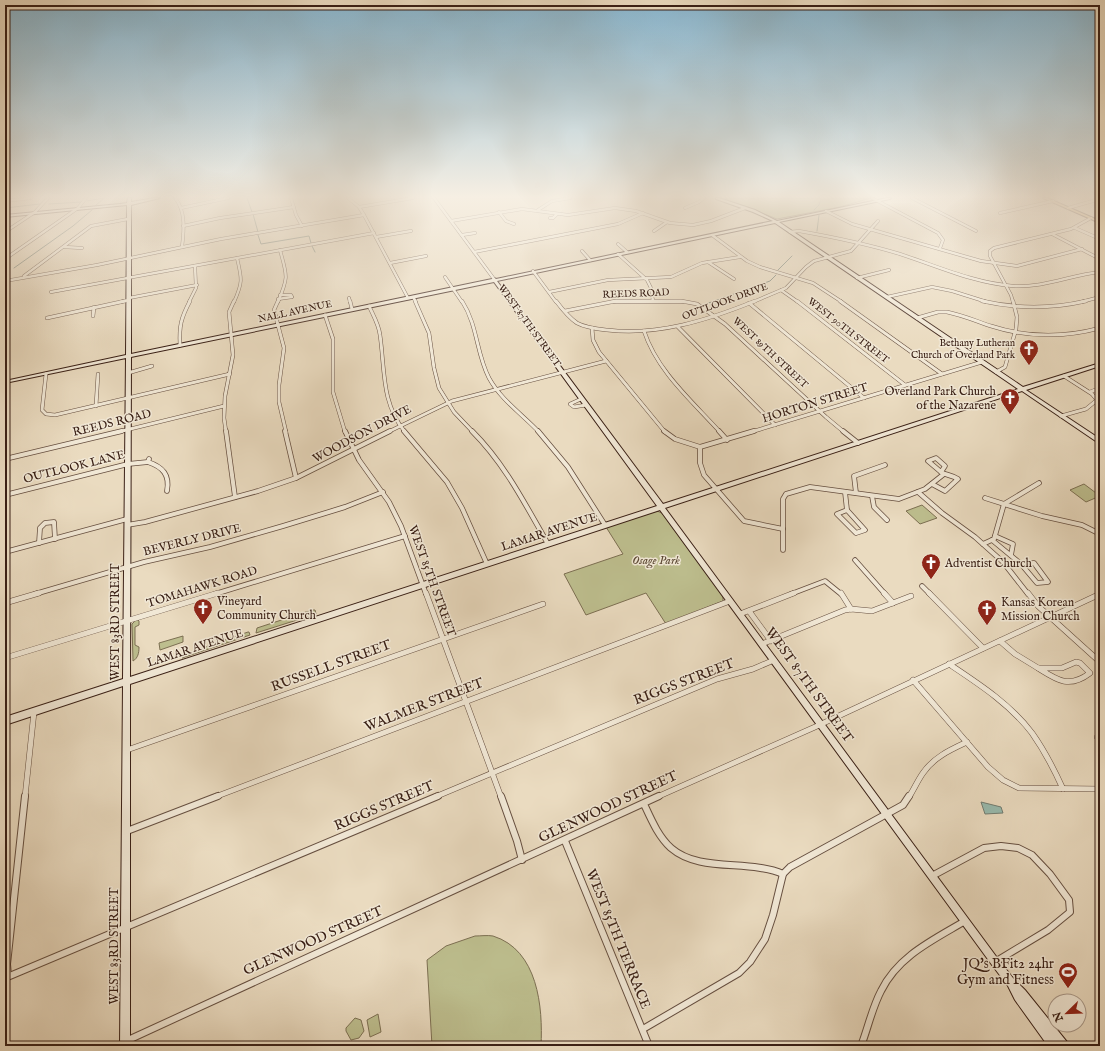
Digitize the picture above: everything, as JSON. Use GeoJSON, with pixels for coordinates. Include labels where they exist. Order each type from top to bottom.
{"type":"FeatureCollection","features":[{"type":"Feature","properties":{"kind":"street"},"geometry":{"type":"LineString","coordinates":[[5,259],[22,247]]}},
{"type":"Feature","properties":{"kind":"street"},"geometry":{"type":"LineString","coordinates":[[20,278],[64,247]]}},
{"type":"Feature","properties":{"kind":"street"},"geometry":{"type":"LineString","coordinates":[[65,247],[82,248]]}},
{"type":"Feature","properties":{"kind":"street","name":"WEST 83RD STREET"},"geometry":{"type":"LineString","coordinates":[[125,1044],[129,247]]}},
{"type":"Feature","properties":{"kind":"street"},"geometry":{"type":"LineString","coordinates":[[5,281],[182,247]]}},
{"type":"Feature","properties":{"kind":"street"},"geometry":{"type":"LineString","coordinates":[[51,292],[296,247]]}},
{"type":"Feature","properties":{"kind":"street"},"geometry":{"type":"LineString","coordinates":[[381,247],[426,324],[435,376],[448,403],[504,468],[548,544]]}},
{"type":"Feature","properties":{"kind":"street","name":"WEST 87TH STREET"},"geometry":{"type":"LineString","coordinates":[[471,247],[965,921],[1010,981],[1022,993],[1062,1046]]}},
{"type":"Feature","properties":{"kind":"street"},"geometry":{"type":"LineString","coordinates":[[474,252],[499,247]]}},
{"type":"Feature","properties":{"kind":"street"},"geometry":{"type":"LineString","coordinates":[[621,247],[627,252]]}},
{"type":"Feature","properties":{"kind":"street","name":"NALL AVENUE"},"geometry":{"type":"LineString","coordinates":[[5,382],[652,247]]}},
{"type":"Feature","properties":{"kind":"street"},"geometry":{"type":"LineString","coordinates":[[727,247],[740,257],[758,266],[798,278],[821,287],[942,374]]}},
{"type":"Feature","properties":{"kind":"street"},"geometry":{"type":"LineString","coordinates":[[812,247],[1100,442]]}},
{"type":"Feature","properties":{"kind":"street","name":"OUTLOOK DRIVE"},"geometry":{"type":"LineString","coordinates":[[533,271],[565,311],[578,323],[592,328],[621,331],[644,331],[678,327],[716,316],[749,303],[789,286],[798,278],[810,263],[849,251],[853,247]]}},
{"type":"Feature","properties":{"kind":"street"},"geometry":{"type":"LineString","coordinates":[[875,247],[976,279],[1006,285],[1038,286],[1082,274],[1100,272]]}},
{"type":"Feature","properties":{"kind":"street"},"geometry":{"type":"LineString","coordinates":[[936,247],[994,264],[1008,266],[1022,265],[1082,249]]}},
{"type":"Feature","properties":{"kind":"street"},"geometry":{"type":"LineString","coordinates":[[996,372],[1005,367],[1015,333],[1017,317],[1015,307],[1006,285],[989,254],[992,249],[1000,247]]}},
{"type":"Feature","properties":{"kind":"street"},"geometry":{"type":"LineString","coordinates":[[1078,247],[1100,259]]}},
{"type":"Feature","properties":{"kind":"street"},"geometry":{"type":"LineString","coordinates":[[280,250],[287,276],[274,310],[284,348],[279,385],[279,402],[296,478]]}},
{"type":"Feature","properties":{"kind":"street"},"geometry":{"type":"LineString","coordinates":[[582,251],[590,260]]}},
{"type":"Feature","properties":{"kind":"street"},"geometry":{"type":"LineString","coordinates":[[618,254],[645,278],[651,288],[653,301]]}},
{"type":"Feature","properties":{"kind":"street"},"geometry":{"type":"LineString","coordinates":[[390,263],[426,256]]}},
{"type":"Feature","properties":{"kind":"street"},"geometry":{"type":"LineString","coordinates":[[550,292],[603,281],[675,276],[692,267],[708,262],[740,257]]}},
{"type":"Feature","properties":{"kind":"street"},"geometry":{"type":"LineString","coordinates":[[235,497],[225,433],[224,406],[234,355],[230,335],[229,312],[240,289],[242,280],[237,258]]}},
{"type":"Feature","properties":{"kind":"street"},"geometry":{"type":"LineString","coordinates":[[708,262],[734,279]]}},
{"type":"Feature","properties":{"kind":"street"},"geometry":{"type":"LineString","coordinates":[[180,345],[179,328],[181,318],[194,294],[197,285],[195,266]]}},
{"type":"Feature","properties":{"kind":"street"},"geometry":{"type":"LineString","coordinates":[[857,278],[889,270]]}},
{"type":"Feature","properties":{"kind":"street"},"geometry":{"type":"LineString","coordinates":[[30,272],[31,274],[36,275]]}},
{"type":"Feature","properties":{"kind":"street"},"geometry":{"type":"LineString","coordinates":[[445,277],[464,305],[473,323],[482,362],[489,379],[496,389],[554,448],[605,525]]}},
{"type":"Feature","properties":{"kind":"street"},"geometry":{"type":"LineString","coordinates":[[47,318],[197,285]]}},
{"type":"Feature","properties":{"kind":"street"},"geometry":{"type":"LineString","coordinates":[[886,298],[924,288],[935,287],[986,302],[1015,307],[1060,307],[1100,297]]}},
{"type":"Feature","properties":{"kind":"street","name":"WEST 90TH STREET"},"geometry":{"type":"LineString","coordinates":[[781,290],[800,303],[905,385]]}},
{"type":"Feature","properties":{"kind":"street"},"geometry":{"type":"LineString","coordinates":[[278,299],[288,299],[292,297],[289,295],[280,295]]}},
{"type":"Feature","properties":{"kind":"street"},"geometry":{"type":"LineString","coordinates":[[349,298],[352,309]]}},
{"type":"Feature","properties":{"kind":"street","name":"REEDS ROAD"},"geometry":{"type":"LineString","coordinates":[[565,311],[609,302],[653,301],[688,302],[697,304],[706,309]]}},
{"type":"Feature","properties":{"kind":"street"},"geometry":{"type":"LineString","coordinates":[[749,303],[864,398]]}},
{"type":"Feature","properties":{"kind":"street"},"geometry":{"type":"LineString","coordinates":[[370,306],[382,342],[383,374],[387,396],[401,425],[447,482],[462,508],[487,564]]}},
{"type":"Feature","properties":{"kind":"street"},"geometry":{"type":"LineString","coordinates":[[93,316],[94,307]]}},
{"type":"Feature","properties":{"kind":"street","name":"WEST 89TH STREET"},"geometry":{"type":"LineString","coordinates":[[706,309],[716,316],[820,411],[858,443]]}},
{"type":"Feature","properties":{"kind":"street"},"geometry":{"type":"LineString","coordinates":[[917,318],[938,312],[947,312],[1015,333],[1056,337],[1073,336],[1100,328]]}},
{"type":"Feature","properties":{"kind":"street","name":"WEST 85TH STREET"},"geometry":{"type":"LineString","coordinates":[[325,315],[333,339],[333,392],[345,432],[353,450],[383,492],[396,515],[405,536],[522,860]]}},
{"type":"Feature","properties":{"kind":"street"},"geometry":{"type":"LineString","coordinates":[[678,327],[775,425]]}},
{"type":"Feature","properties":{"kind":"street"},"geometry":{"type":"LineString","coordinates":[[592,328],[595,345],[667,434],[679,441],[700,447],[702,468],[708,481],[744,521],[750,524],[783,529]]}},
{"type":"Feature","properties":{"kind":"street"},"geometry":{"type":"LineString","coordinates":[[644,331],[649,346],[662,367],[727,440]]}},
{"type":"Feature","properties":{"kind":"street","name":"WOODSON DRIVE"},"geometry":{"type":"LineString","coordinates":[[5,552],[54,539],[235,497],[296,478],[448,403],[606,360]]}},
{"type":"Feature","properties":{"kind":"street","name":"HORTON STREET"},"geometry":{"type":"LineString","coordinates":[[700,447],[982,362]]}},
{"type":"Feature","properties":{"kind":"street","name":"LAMAR AVENUE"},"geometry":{"type":"LineString","coordinates":[[5,722],[1099,365]]}},
{"type":"Feature","properties":{"kind":"street"},"geometry":{"type":"LineString","coordinates":[[128,373],[152,366]]}},
{"type":"Feature","properties":{"kind":"street"},"geometry":{"type":"LineString","coordinates":[[46,374],[42,410],[46,414],[55,415],[230,374]]}},
{"type":"Feature","properties":{"kind":"street"},"geometry":{"type":"LineString","coordinates":[[96,406],[98,374]]}},
{"type":"Feature","properties":{"kind":"street"},"geometry":{"type":"LineString","coordinates":[[1061,416],[1081,411],[1096,403],[1097,400],[1096,397],[1090,392],[1064,376]]}},
{"type":"Feature","properties":{"kind":"street"},"geometry":{"type":"LineString","coordinates":[[1090,392],[1100,388]]}},
{"type":"Feature","properties":{"kind":"street"},"geometry":{"type":"LineString","coordinates":[[581,399],[570,404],[574,407],[586,405]]}},
{"type":"Feature","properties":{"kind":"street","name":"REEDS ROAD"},"geometry":{"type":"LineString","coordinates":[[5,459],[224,406]]}},
{"type":"Feature","properties":{"kind":"street","name":"OUTLOOK LANE"},"geometry":{"type":"LineString","coordinates":[[5,495],[128,464],[148,461],[160,467],[166,473],[169,481],[167,491]]}},
{"type":"Feature","properties":{"kind":"street"},"geometry":{"type":"LineString","coordinates":[[856,493],[854,476],[885,465]]}},
{"type":"Feature","properties":{"kind":"street"},"geometry":{"type":"LineString","coordinates":[[782,550],[783,499],[786,494],[810,487],[896,499],[925,489],[942,473],[950,474],[958,479],[945,491],[932,484]]}},
{"type":"Feature","properties":{"kind":"street"},"geometry":{"type":"LineString","coordinates":[[983,544],[993,538],[1004,504],[1039,483]]}},
{"type":"Feature","properties":{"kind":"street","name":"BEVERLY DRIVE"},"geometry":{"type":"LineString","coordinates":[[5,602],[128,567],[210,547],[290,524],[345,507],[383,492]]}},
{"type":"Feature","properties":{"kind":"street"},"geometry":{"type":"LineString","coordinates":[[845,492],[847,510],[865,530],[856,533],[837,514],[847,510]]}},
{"type":"Feature","properties":{"kind":"street"},"geometry":{"type":"LineString","coordinates":[[918,492],[942,513],[983,544],[1007,566],[1035,603],[1100,662]]}},
{"type":"Feature","properties":{"kind":"street"},"geometry":{"type":"LineString","coordinates":[[872,496],[874,507],[887,520]]}},
{"type":"Feature","properties":{"kind":"street"},"geometry":{"type":"LineString","coordinates":[[985,498],[1042,516],[1082,526],[1100,534]]}},
{"type":"Feature","properties":{"kind":"street"},"geometry":{"type":"LineString","coordinates":[[39,543],[40,528],[48,522],[54,522],[55,524],[54,539]]}},
{"type":"Feature","properties":{"kind":"street","name":"TOMAHAWK ROAD"},"geometry":{"type":"LineString","coordinates":[[5,658],[405,536]]}},
{"type":"Feature","properties":{"kind":"street"},"geometry":{"type":"LineString","coordinates":[[993,538],[1021,564],[1037,583],[1048,582],[1034,563],[1021,564]]}},
{"type":"Feature","properties":{"kind":"street"},"geometry":{"type":"LineString","coordinates":[[993,538],[1013,544],[1011,555]]}},
{"type":"Feature","properties":{"kind":"street"},"geometry":{"type":"LineString","coordinates":[[855,560],[893,603]]}},
{"type":"Feature","properties":{"kind":"street"},"geometry":{"type":"LineString","coordinates":[[740,614],[825,581],[833,585],[851,608]]}},
{"type":"Feature","properties":{"kind":"street"},"geometry":{"type":"LineString","coordinates":[[922,586],[983,648]]}},
{"type":"Feature","properties":{"kind":"street","name":"GLENWOOD STREET"},"geometry":{"type":"LineString","coordinates":[[125,1044],[333,945],[821,724],[1100,594]]}},
{"type":"Feature","properties":{"kind":"street"},"geometry":{"type":"LineString","coordinates":[[762,644],[851,608],[872,611],[911,596]]}},
{"type":"Feature","properties":{"kind":"street","name":"WALMER STREET"},"geometry":{"type":"LineString","coordinates":[[127,831],[730,601]]}},
{"type":"Feature","properties":{"kind":"street","name":"RUSSELL STREET"},"geometry":{"type":"LineString","coordinates":[[127,750],[543,604]]}},
{"type":"Feature","properties":{"kind":"street"},"geometry":{"type":"LineString","coordinates":[[749,611],[771,641]]}},
{"type":"Feature","properties":{"kind":"street"},"geometry":{"type":"LineString","coordinates":[[1000,641],[1012,652],[1037,668],[1063,682],[1078,680],[1090,673],[1080,663],[1076,662],[1062,668],[1037,668]]}},
{"type":"Feature","properties":{"kind":"street","name":"RIGGS STREET"},"geometry":{"type":"LineString","coordinates":[[6,977],[717,679],[753,669],[774,660]]}},
{"type":"Feature","properties":{"kind":"street"},"geometry":{"type":"LineString","coordinates":[[949,664],[997,696],[1019,718],[1040,744],[1063,789]]}},
{"type":"Feature","properties":{"kind":"street"},"geometry":{"type":"LineString","coordinates":[[913,680],[993,772],[1011,785],[1019,788],[1100,790]]}},
{"type":"Feature","properties":{"kind":"street"},"geometry":{"type":"LineString","coordinates":[[6,977],[34,712]]}},
{"type":"Feature","properties":{"kind":"street"},"geometry":{"type":"LineString","coordinates":[[1100,734],[1097,737],[1100,742]]}},
{"type":"Feature","properties":{"kind":"street"},"geometry":{"type":"LineString","coordinates":[[642,1029],[740,973],[750,964],[759,953],[765,940],[783,874],[790,867],[902,805],[908,799],[926,769],[933,761],[967,742]]}},
{"type":"Feature","properties":{"kind":"street"},"geometry":{"type":"LineString","coordinates":[[644,804],[661,836],[674,849],[684,856],[695,861],[710,864],[761,867],[783,874]]}},
{"type":"Feature","properties":{"kind":"street","name":"WEST 85TH TERRACE"},"geometry":{"type":"LineString","coordinates":[[565,841],[650,1046]]}},
{"type":"Feature","properties":{"kind":"street"},"geometry":{"type":"LineString","coordinates":[[932,876],[984,848],[994,846],[1013,848],[1028,852],[1035,857],[1055,882],[1069,901],[1070,912],[1048,930],[996,962]]}},
{"type":"Feature","properties":{"kind":"street"},"geometry":{"type":"LineString","coordinates":[[862,1045],[880,992],[887,978],[895,967],[904,958],[965,921]]}},
{"type":"Feature","properties":{"kind":"street","name":"WEST 87TH STREET"},"geometry":{"type":"LineString","coordinates":[[1010,981],[1018,998],[1054,1046]]}},
{"type":"Feature","properties":{"kind":"green space"},"geometry":{"type":"Polygon","coordinates":[[[1084,484],[1100,496],[1086,502],[1070,490],[1084,484]]]}},
{"type":"Feature","properties":{"kind":"green space"},"geometry":{"type":"Polygon","coordinates":[[[922,505],[937,518],[920,524],[906,511],[922,505]]]}},
{"type":"Feature","properties":{"kind":"green space","name":"Osage Park"},"geometry":{"type":"Polygon","coordinates":[[[657,511],[662,513],[723,596],[723,601],[666,624],[646,593],[586,615],[564,574],[623,554],[606,527],[657,511]]]}},
{"type":"Feature","properties":{"kind":"green space"},"geometry":{"type":"Polygon","coordinates":[[[315,610],[316,614],[256,633],[257,628],[315,610]]]}},
{"type":"Feature","properties":{"kind":"green space"},"geometry":{"type":"Polygon","coordinates":[[[136,620],[139,621],[139,625],[135,627],[135,645],[139,647],[139,649],[137,657],[133,661],[132,624],[136,620]]]}},
{"type":"Feature","properties":{"kind":"green space"},"geometry":{"type":"Polygon","coordinates":[[[248,632],[250,635],[182,658],[194,651],[248,632]]]}},
{"type":"Feature","properties":{"kind":"green space"},"geometry":{"type":"Polygon","coordinates":[[[183,636],[183,642],[160,650],[159,643],[183,636]]]}},
{"type":"Feature","properties":{"kind":"green space"},"geometry":{"type":"Polygon","coordinates":[[[475,936],[493,936],[508,943],[520,954],[528,967],[535,982],[539,998],[541,1014],[541,1046],[432,1046],[427,960],[446,946],[475,936]]]}},
{"type":"Feature","properties":{"kind":"green space"},"geometry":{"type":"Polygon","coordinates":[[[378,1014],[381,1032],[370,1037],[367,1020],[378,1014]]]}},
{"type":"Feature","properties":{"kind":"green space"},"geometry":{"type":"Polygon","coordinates":[[[355,1018],[361,1020],[364,1031],[359,1038],[351,1040],[346,1028],[355,1018]]]}},
{"type":"Feature","properties":{"kind":"water"},"geometry":{"type":"Polygon","coordinates":[[[981,802],[1001,807],[1003,813],[985,814],[981,802]]]}},
{"type":"Feature","properties":{"kind":"waterway"},"geometry":{"type":"LineString","coordinates":[[14,268],[43,247]]}},
{"type":"Feature","properties":{"kind":"waterway"},"geometry":{"type":"LineString","coordinates":[[313,247],[315,252]]}},
{"type":"Feature","properties":{"kind":"waterway"},"geometry":{"type":"LineString","coordinates":[[778,270],[792,256]]}},
{"type":"Feature","properties":{"kind":"waterway"},"geometry":{"type":"LineString","coordinates":[[706,304],[770,281],[776,275]]}},
{"type":"Feature","properties":{"kind":"place","name":"Bethany Lutheran Church of Overland Park"},"geometry":{"type":"Point","coordinates":[1029,366]}},
{"type":"Feature","properties":{"kind":"place","name":"Overland Park Church of the Nazarene"},"geometry":{"type":"Point","coordinates":[1010,415]}},
{"type":"Feature","properties":{"kind":"place","name":"Adventist Church"},"geometry":{"type":"Point","coordinates":[931,580]}},
{"type":"Feature","properties":{"kind":"place","name":"Vineyard Community Church"},"geometry":{"type":"Point","coordinates":[203,625]}},
{"type":"Feature","properties":{"kind":"place","name":"Kansas Korean Mission Church"},"geometry":{"type":"Point","coordinates":[987,626]}},
{"type":"Feature","properties":{"kind":"place","name":"JQ's BFit2 24hr Gym and Fitness"},"geometry":{"type":"Point","coordinates":[1068,989]}}]}
